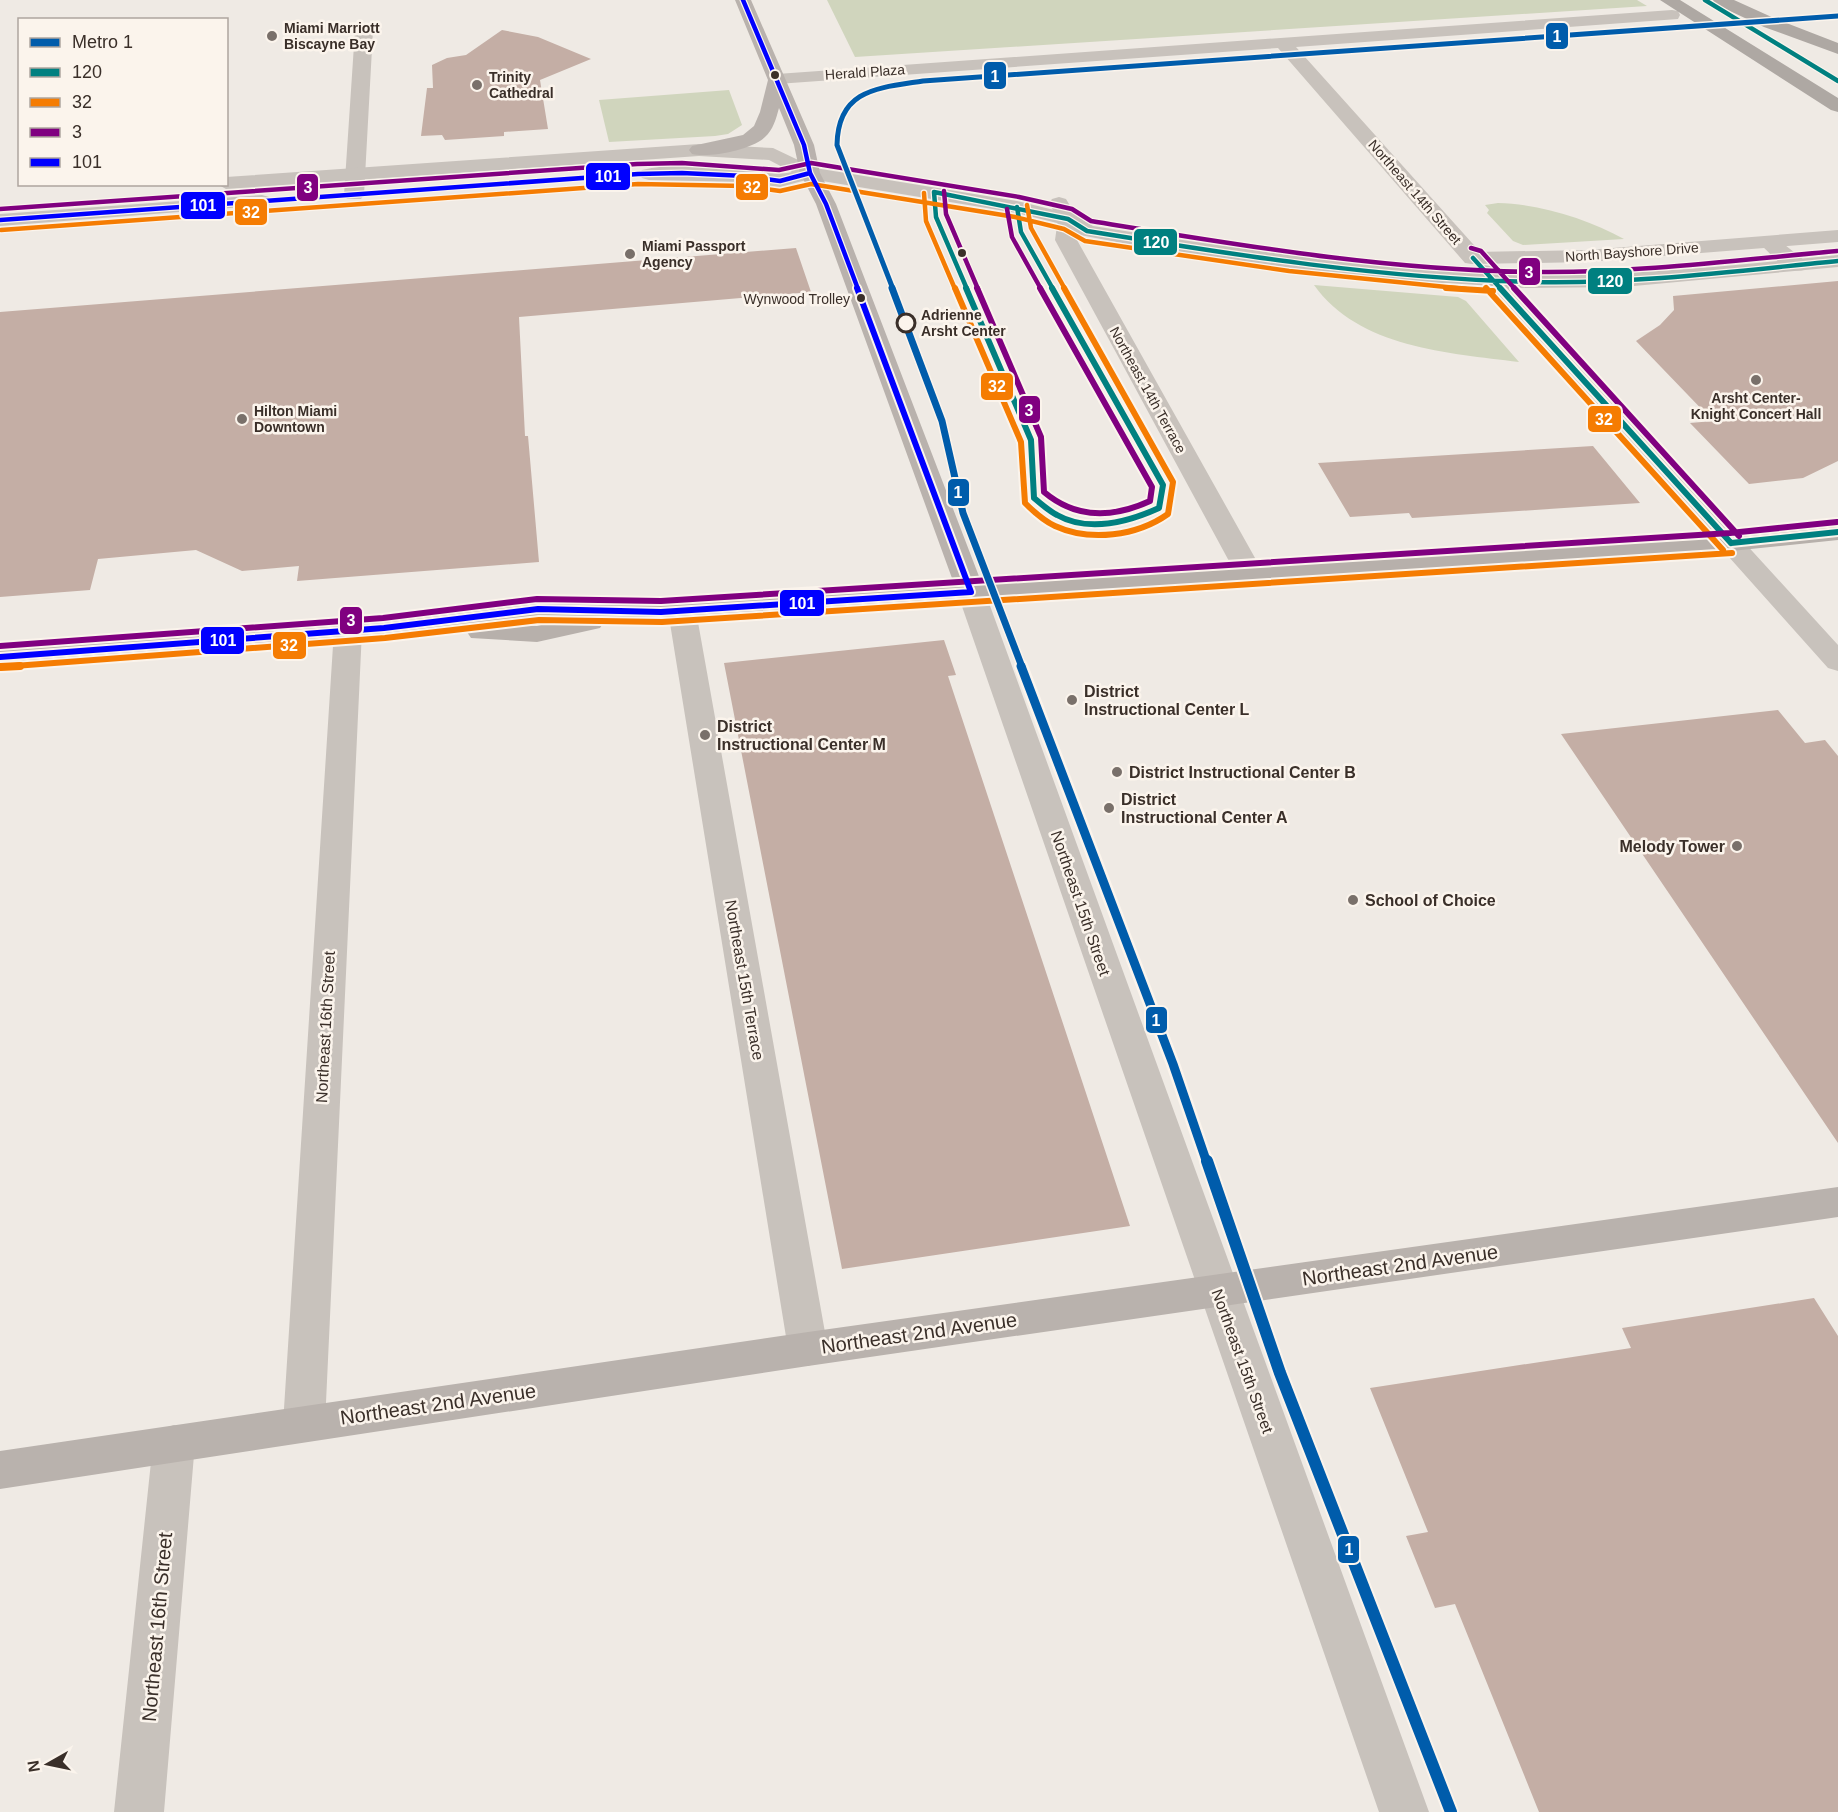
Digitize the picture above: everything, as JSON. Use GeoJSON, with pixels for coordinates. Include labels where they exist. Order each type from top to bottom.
{"type":"FeatureCollection","features":[{"type":"Feature","properties":{"kind":"highway"},"geometry":{"type":"LineString","coordinates":[[1721,0],[1762,20],[1838,49]]}},
{"type":"Feature","properties":{"kind":"highway"},"geometry":{"type":"LineString","coordinates":[[1773,3],[1834,30]]}},
{"type":"Feature","properties":{"kind":"highway"},"geometry":{"type":"LineString","coordinates":[[1670,8],[1838,106]]}},
{"type":"Feature","properties":{"kind":"main road","name":"Northeast 15th Street"},"geometry":{"type":"LineString","coordinates":[[743,0],[804,146],[810,173],[826,204],[971,592]]}},
{"type":"Feature","properties":{"kind":"main road"},"geometry":{"type":"LineString","coordinates":[[699,150],[733,144],[756,135],[763,128],[777,78]]}},
{"type":"Feature","properties":{"kind":"main road"},"geometry":{"type":"LineString","coordinates":[[0,657],[384,628],[537,634],[639,612],[1731,543],[1838,532]]}},
{"type":"Feature","properties":{"kind":"main road","name":"Northeast 2nd Avenue"},"geometry":{"type":"LineString","coordinates":[[0,1470],[808,1349],[1838,1202]]}},
{"type":"Feature","properties":{"kind":"street","name":"Herald Plaza"},"geometry":{"type":"LineString","coordinates":[[777,78],[1283,43],[1670,8]]}},
{"type":"Feature","properties":{"kind":"street"},"geometry":{"type":"LineString","coordinates":[[354,195],[364,30]]}},
{"type":"Feature","properties":{"kind":"street","name":"Northeast 14th Street"},"geometry":{"type":"LineString","coordinates":[[1283,43],[1473,258],[1838,662]]}},
{"type":"Feature","properties":{"kind":"street","name":"North Bayshore Drive"},"geometry":{"type":"LineString","coordinates":[[228,183],[699,150],[773,154],[810,173],[1064,211],[1113,213],[1323,246],[1473,258],[1588,256],[1838,236]]}},
{"type":"Feature","properties":{"kind":"street","name":"North Bayshore Drive"},"geometry":{"type":"LineString","coordinates":[[0,220],[638,174],[682,173],[744,176],[780,181],[810,173]]}},
{"type":"Feature","properties":{"kind":"street"},"geometry":{"type":"LineString","coordinates":[[0,199],[184,186]]}},
{"type":"Feature","properties":{"kind":"street"},"geometry":{"type":"LineString","coordinates":[[0,210],[25,209],[47,204],[65,195]]}},
{"type":"Feature","properties":{"kind":"street","name":"North Bayshore Drive"},"geometry":{"type":"LineString","coordinates":[[1064,211],[1087,231],[1259,258],[1419,276],[1494,281],[1606,281],[1838,261]]}},
{"type":"Feature","properties":{"kind":"street","name":"Northeast 14th Terrace"},"geometry":{"type":"LineString","coordinates":[[1064,211],[1066,240],[1250,574]]}},
{"type":"Feature","properties":{"kind":"street"},"geometry":{"type":"LineString","coordinates":[[1769,242],[1796,265]]}},
{"type":"Feature","properties":{"kind":"street","name":"Northeast 15th Street"},"geometry":{"type":"LineString","coordinates":[[971,592],[1404,1812]]}},
{"type":"Feature","properties":{"kind":"street","name":"Northeast 15th Terrace"},"geometry":{"type":"LineString","coordinates":[[682,611],[808,1349]]}},
{"type":"Feature","properties":{"kind":"street","name":"Northeast 16th Street"},"geometry":{"type":"LineString","coordinates":[[303,1424],[348,630]]}},
{"type":"Feature","properties":{"kind":"street","name":"Northeast 16th Street"},"geometry":{"type":"LineString","coordinates":[[139,1812],[174,1443]]}},
{"type":"Feature","properties":{"kind":"green space"},"geometry":{"type":"Polygon","coordinates":[[[827,0],[1637,0],[1647,6],[855,57],[827,0]]]}},
{"type":"Feature","properties":{"kind":"green space"},"geometry":{"type":"Polygon","coordinates":[[[729,90],[742,125],[728,134],[609,142],[599,100],[729,90]]]}},
{"type":"Feature","properties":{"kind":"green space"},"geometry":{"type":"Polygon","coordinates":[[[1498,203],[1530,206],[1563,214],[1595,225],[1624,239],[1523,245],[1513,241],[1487,213],[1489,210],[1485,205],[1498,203]]]}},
{"type":"Feature","properties":{"kind":"green space"},"geometry":{"type":"Polygon","coordinates":[[[1314,285],[1458,297],[1466,301],[1519,362],[1435,350],[1380,335],[1355,322],[1333,306],[1314,285]]]}},
{"type":"Feature","properties":{"kind":"building","name":"Trinity Cathedral"},"geometry":{"type":"Polygon","coordinates":[[[502,30],[538,37],[591,59],[540,80],[548,129],[504,132],[504,136],[445,140],[442,135],[421,136],[427,88],[433,88],[432,65],[447,58],[466,55],[502,30]]]}},
{"type":"Feature","properties":{"kind":"building","name":"Hilton Miami Downtown"},"geometry":{"type":"Polygon","coordinates":[[[796,248],[811,292],[519,317],[525,436],[528,436],[539,562],[297,581],[299,566],[242,571],[196,550],[98,559],[90,590],[0,597],[0,312],[796,248]]]}},
{"type":"Feature","properties":{"kind":"building","name":"Arsht Center- Knight Concert Hall"},"geometry":{"type":"Polygon","coordinates":[[[1838,281],[1838,461],[1803,478],[1749,484],[1690,423],[1713,421],[1636,341],[1660,325],[1674,310],[1673,296],[1838,281]]]}},
{"type":"Feature","properties":{"kind":"building"},"geometry":{"type":"Polygon","coordinates":[[[1593,446],[1640,503],[1412,518],[1409,513],[1350,517],[1318,463],[1593,446]]]}},
{"type":"Feature","properties":{"kind":"building"},"geometry":{"type":"Polygon","coordinates":[[[944,640],[956,675],[948,676],[1130,1226],[842,1269],[724,663],[944,640]]]}},
{"type":"Feature","properties":{"kind":"building","name":"Melody Tower"},"geometry":{"type":"Polygon","coordinates":[[[1778,710],[1805,743],[1825,740],[1838,756],[1838,1143],[1561,734],[1778,710]]]}},
{"type":"Feature","properties":{"kind":"building"},"geometry":{"type":"Polygon","coordinates":[[[1814,1298],[1838,1336],[1838,1812],[1539,1812],[1455,1604],[1435,1608],[1406,1536],[1428,1532],[1370,1388],[1631,1348],[1622,1328],[1814,1298]]]}},
{"type":"Feature","properties":{"kind":"metro line","name":"1"},"geometry":{"type":"LineString","coordinates":[[1451,1812],[1280,1373],[1173,1064],[963,513],[942,421],[837,145],[837,127],[842,113],[862,95],[891,86],[923,81],[1838,16]]}},
{"type":"Feature","properties":{"kind":"transit line","name":"101"},"geometry":{"type":"LineString","coordinates":[[0,657],[384,628],[538,609],[661,612],[971,592],[826,204],[810,173],[804,145],[743,0]]}},
{"type":"Feature","properties":{"kind":"transit line","name":"120"},"geometry":{"type":"LineString","coordinates":[[1705,0],[1838,81]]}},
{"type":"Feature","properties":{"kind":"transit line","name":"3"},"geometry":{"type":"LineString","coordinates":[[0,209],[637,164],[682,163],[779,170],[811,163],[1019,197],[1072,209],[1091,221],[1313,255],[1426,267],[1538,272],[1613,270],[1837,251]]}},
{"type":"Feature","properties":{"kind":"transit line","name":"101"},"geometry":{"type":"LineString","coordinates":[[0,220],[638,174],[682,173],[745,176],[780,181],[810,173]]}},
{"type":"Feature","properties":{"kind":"transit line","name":"32"},"geometry":{"type":"LineString","coordinates":[[1,230],[638,184],[744,186],[780,191],[811,184],[1015,217],[1064,229],[1085,241],[1340,277],[1493,291]]}},
{"type":"Feature","properties":{"kind":"transit line","name":"3"},"geometry":{"type":"LineString","coordinates":[[944,191],[946,214],[1041,437],[1044,492],[1063,506],[1084,513],[1107,514],[1140,506],[1150,501],[1152,487],[1012,237],[1007,209]]}},
{"type":"Feature","properties":{"kind":"transit line","name":"120"},"geometry":{"type":"LineString","coordinates":[[934,192],[1068,219],[1087,231],[1254,257],[1422,276],[1534,282],[1610,281],[1838,261]]}},
{"type":"Feature","properties":{"kind":"transit line","name":"120"},"geometry":{"type":"LineString","coordinates":[[934,192],[936,217],[1031,440],[1034,498],[1060,517],[1085,524],[1111,523],[1136,518],[1159,508],[1163,485],[1021,232],[1017,207]]}},
{"type":"Feature","properties":{"kind":"transit line","name":"32"},"geometry":{"type":"LineString","coordinates":[[924,193],[926,221],[1021,442],[1025,503],[1047,521],[1067,530],[1113,534],[1144,528],[1168,514],[1173,482],[1031,228],[1027,205]]}},
{"type":"Feature","properties":{"kind":"transit line","name":"3"},"geometry":{"type":"LineString","coordinates":[[1471,248],[1481,251],[1739,536]]}},
{"type":"Feature","properties":{"kind":"transit line","name":"120"},"geometry":{"type":"LineString","coordinates":[[1473,258],[1731,543]]}},
{"type":"Feature","properties":{"kind":"transit line","name":"32"},"geometry":{"type":"LineString","coordinates":[[1486,288],[1723,550]]}},
{"type":"Feature","properties":{"kind":"transit line","name":"3"},"geometry":{"type":"LineString","coordinates":[[0,646],[383,618],[537,599],[661,601],[1730,533],[1837,522]]}},
{"type":"Feature","properties":{"kind":"transit line","name":"120"},"geometry":{"type":"LineString","coordinates":[[1731,543],[1838,532]]}},
{"type":"Feature","properties":{"kind":"transit line","name":"32"},"geometry":{"type":"LineString","coordinates":[[1,667],[385,638],[539,620],[662,622],[1732,553]]}},
{"type":"Feature","properties":{"kind":"place","name":"Miami Marriott Biscayne Bay"},"geometry":{"type":"Point","coordinates":[272,36]}},
{"type":"Feature","properties":{"kind":"place","name":"Trinity Cathedral"},"geometry":{"type":"Point","coordinates":[477,85]}},
{"type":"Feature","properties":{"kind":"place","name":"Miami Passport Agency"},"geometry":{"type":"Point","coordinates":[630,254]}},
{"type":"Feature","properties":{"kind":"place","name":"Wynwood Trolley"},"geometry":{"type":"Point","coordinates":[861,298]}},
{"type":"Feature","properties":{"kind":"place","name":"Adrienne Arsht Center"},"geometry":{"type":"Point","coordinates":[906,323]}},
{"type":"Feature","properties":{"kind":"place","name":"Arsht Center- Knight Concert Hall"},"geometry":{"type":"Point","coordinates":[1756,380]}},
{"type":"Feature","properties":{"kind":"place","name":"Hilton Miami Downtown"},"geometry":{"type":"Point","coordinates":[242,419]}},
{"type":"Feature","properties":{"kind":"place","name":"District Instructional Center L"},"geometry":{"type":"Point","coordinates":[1072,700]}},
{"type":"Feature","properties":{"kind":"place","name":"District Instructional Center M"},"geometry":{"type":"Point","coordinates":[705,735]}},
{"type":"Feature","properties":{"kind":"place","name":"District Instructional Center B"},"geometry":{"type":"Point","coordinates":[1117,772]}},
{"type":"Feature","properties":{"kind":"place","name":"District Instructional Center A"},"geometry":{"type":"Point","coordinates":[1109,808]}},
{"type":"Feature","properties":{"kind":"place","name":"Melody Tower"},"geometry":{"type":"Point","coordinates":[1737,846]}},
{"type":"Feature","properties":{"kind":"place","name":"School of Choice"},"geometry":{"type":"Point","coordinates":[1353,900]}}]}
